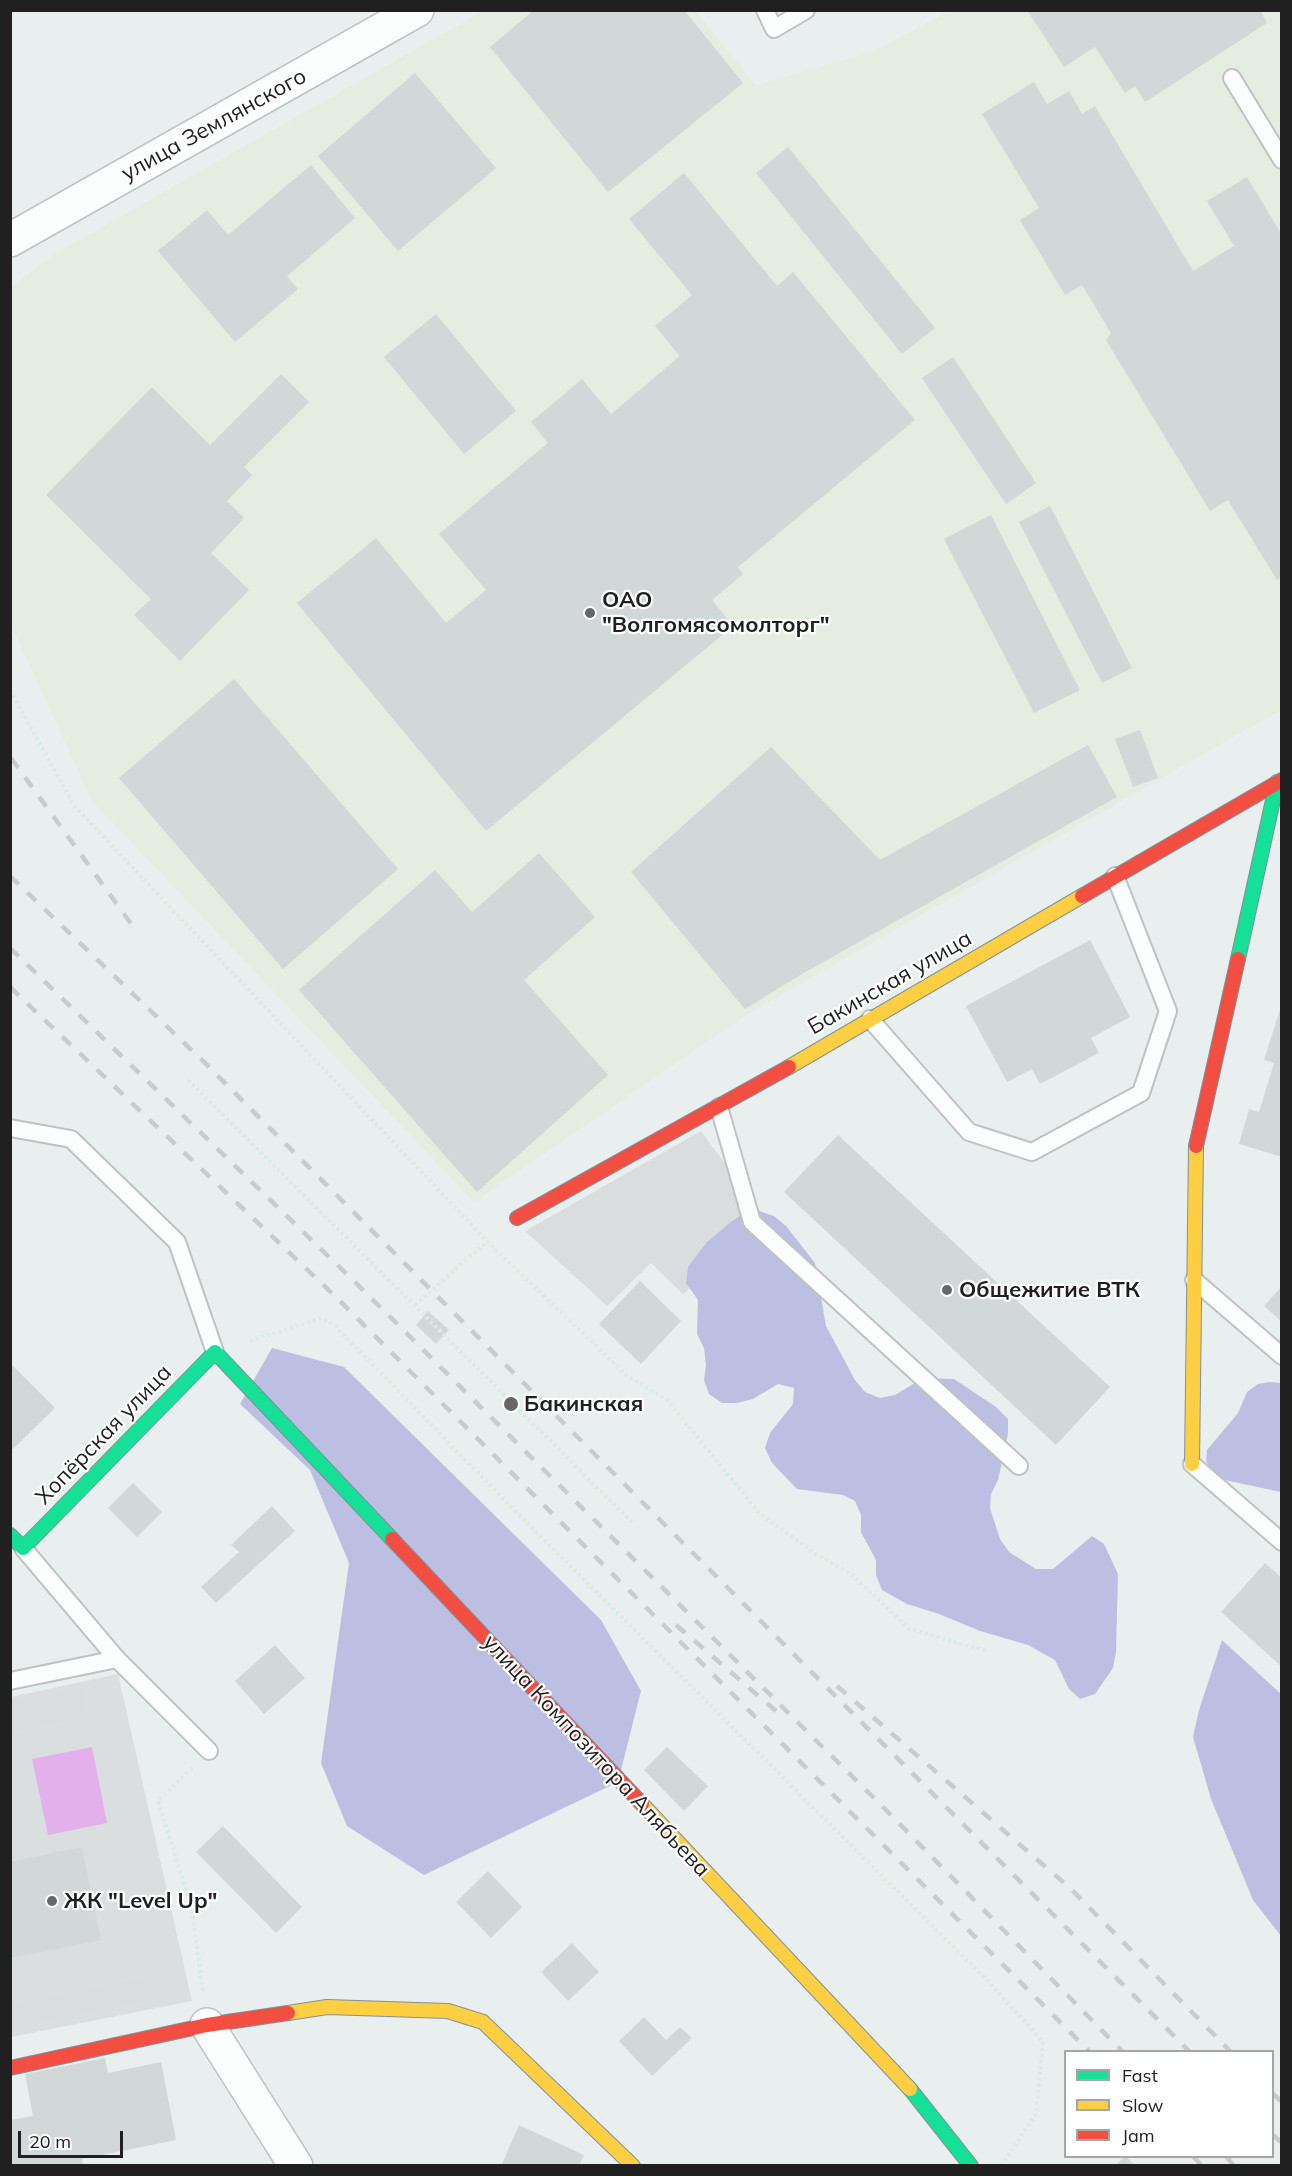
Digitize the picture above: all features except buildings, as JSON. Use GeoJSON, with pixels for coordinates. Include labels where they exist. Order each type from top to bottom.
{"type":"FeatureCollection","features":[{"type":"Feature","properties":{"kind":"street","name":"улица Землянского"},"geometry":{"type":"LineString","coordinates":[[10,240],[417,10]]}},
{"type":"Feature","properties":{"kind":"street","name":"Бакинская улица"},"geometry":{"type":"LineString","coordinates":[[517,1218],[719,1107],[1279,781]]}},
{"type":"Feature","properties":{"kind":"street"},"geometry":{"type":"LineString","coordinates":[[1192,1464],[1196,1148],[1279,781]]}},
{"type":"Feature","properties":{"kind":"street","name":"Хопёрская улица"},"geometry":{"type":"LineString","coordinates":[[23,1548],[215,1352]]}},
{"type":"Feature","properties":{"kind":"street","name":"улица Композитора Алябьева"},"geometry":{"type":"LineString","coordinates":[[215,1352],[903,2081],[971,2166]]}},
{"type":"Feature","properties":{"kind":"street"},"geometry":{"type":"LineString","coordinates":[[10,1535],[23,1548]]}},
{"type":"Feature","properties":{"kind":"street"},"geometry":{"type":"LineString","coordinates":[[10,2068],[207,2025],[327,2007],[448,2011],[483,2022],[633,2166]]}},
{"type":"Feature","properties":{"kind":"street"},"geometry":{"type":"LineString","coordinates":[[207,2025],[296,2166]]}},
{"type":"Feature","properties":{"kind":"lane"},"geometry":{"type":"LineString","coordinates":[[765,10],[774,28],[806,10]]}},
{"type":"Feature","properties":{"kind":"lane"},"geometry":{"type":"LineString","coordinates":[[1232,78],[1281,160]]}},
{"type":"Feature","properties":{"kind":"lane"},"geometry":{"type":"LineString","coordinates":[[870,1019],[969,1132],[1032,1152],[1141,1093],[1168,1011],[1115,876]]}},
{"type":"Feature","properties":{"kind":"lane"},"geometry":{"type":"LineString","coordinates":[[719,1107],[752,1222],[1019,1466]]}},
{"type":"Feature","properties":{"kind":"lane"},"geometry":{"type":"LineString","coordinates":[[10,1128],[70,1138],[177,1242],[215,1352]]}},
{"type":"Feature","properties":{"kind":"lane"},"geometry":{"type":"LineString","coordinates":[[1194,1280],[1281,1356]]}},
{"type":"Feature","properties":{"kind":"lane"},"geometry":{"type":"LineString","coordinates":[[1192,1464],[1281,1542]]}},
{"type":"Feature","properties":{"kind":"lane"},"geometry":{"type":"LineString","coordinates":[[23,1548],[117,1659],[209,1751]]}},
{"type":"Feature","properties":{"kind":"lane"},"geometry":{"type":"LineString","coordinates":[[10,1681],[117,1659]]}},
{"type":"Feature","properties":{"kind":"path"},"geometry":{"type":"LineString","coordinates":[[10,690],[75,807],[487,1241],[626,1375],[667,1400],[760,1514],[816,1554],[854,1576],[909,1629],[987,1651]]}},
{"type":"Feature","properties":{"kind":"path"},"geometry":{"type":"LineString","coordinates":[[189,1080],[632,1522]]}},
{"type":"Feature","properties":{"kind":"path"},"geometry":{"type":"LineString","coordinates":[[414,1305],[487,1241]]}},
{"type":"Feature","properties":{"kind":"path"},"geometry":{"type":"LineString","coordinates":[[215,1352],[322,1318],[334,1325],[533,1529],[987,1980],[1043,2042],[1036,2114],[1001,2166]]}},
{"type":"Feature","properties":{"kind":"path"},"geometry":{"type":"LineString","coordinates":[[207,2025],[192,1909],[158,1801],[209,1751]]}},
{"type":"Feature","properties":{"kind":"shaded area"},"geometry":{"type":"Polygon","coordinates":[[[483,11],[696,11],[756,85],[875,51],[949,11],[1281,11],[1281,710],[746,1015],[474,1202],[92,801],[11,625],[10,288],[56,253],[483,11]]]}},
{"type":"Feature","properties":{"kind":"shaded area"},"geometry":{"type":"Polygon","coordinates":[[[701,1131],[767,1221],[683,1294],[651,1263],[607,1306],[525,1231],[701,1131]]]}},
{"type":"Feature","properties":{"kind":"shaded area"},"geometry":{"type":"Polygon","coordinates":[[[759,1211],[774,1216],[786,1226],[815,1263],[826,1326],[855,1380],[865,1392],[880,1398],[895,1395],[923,1378],[954,1379],[996,1407],[1008,1419],[1008,1434],[998,1480],[991,1494],[990,1508],[1000,1539],[1009,1552],[1036,1569],[1053,1569],[1092,1536],[1104,1544],[1118,1574],[1116,1652],[1113,1668],[1095,1694],[1080,1699],[1069,1689],[1055,1660],[1028,1645],[980,1631],[907,1604],[882,1590],[876,1575],[876,1560],[861,1532],[861,1515],[855,1501],[843,1495],[797,1489],[772,1463],[765,1448],[770,1433],[793,1404],[794,1388],[778,1384],[753,1399],[737,1403],[722,1403],[709,1394],[704,1380],[706,1365],[704,1348],[697,1334],[698,1300],[686,1283],[688,1267],[707,1242],[731,1222],[744,1213],[759,1211]]]}},
{"type":"Feature","properties":{"kind":"shaded area"},"geometry":{"type":"Polygon","coordinates":[[[272,1348],[344,1367],[601,1620],[641,1691],[618,1782],[424,1875],[347,1826],[321,1763],[349,1563],[310,1470],[240,1404],[272,1348]]]}},
{"type":"Feature","properties":{"kind":"shaded area"},"geometry":{"type":"Polygon","coordinates":[[[1281,1383],[1281,1492],[1220,1479],[1212,1472],[1206,1461],[1207,1450],[1238,1413],[1247,1392],[1258,1384],[1281,1383]]]}},
{"type":"Feature","properties":{"kind":"shaded area"},"geometry":{"type":"Polygon","coordinates":[[[1222,1640],[1281,1694],[1281,1936],[1253,1900],[1211,1799],[1193,1737],[1199,1710],[1222,1640]]]}},
{"type":"Feature","properties":{"kind":"shaded area"},"geometry":{"type":"Polygon","coordinates":[[[118,1674],[192,2001],[11,2037],[11,1697],[118,1674]]]}},
{"type":"Feature","properties":{"kind":"shaded area"},"geometry":{"type":"Polygon","coordinates":[[[83,1687],[88,1716],[11,1732],[11,1702],[83,1687]]]}},
{"type":"Feature","properties":{"kind":"shaded area"},"geometry":{"type":"Polygon","coordinates":[[[92,1747],[107,1823],[48,1835],[32,1759],[92,1747]]]}},
{"type":"Feature","properties":{"kind":"shaded area"},"geometry":{"type":"Polygon","coordinates":[[[157,1976],[162,1997],[11,2027],[11,2006],[157,1976]]]}},
{"type":"Feature","properties":{"kind":"railway"},"geometry":{"type":"LineString","coordinates":[[11,758],[132,925]]}},
{"type":"Feature","properties":{"kind":"railway"},"geometry":{"type":"LineString","coordinates":[[10,876],[204,1062],[1188,2050]]}},
{"type":"Feature","properties":{"kind":"railway"},"geometry":{"type":"LineString","coordinates":[[10,948],[356,1283],[883,1807],[1121,2050]]}},
{"type":"Feature","properties":{"kind":"railway"},"geometry":{"type":"LineString","coordinates":[[10,987],[338,1299],[1088,2050]]}},
{"type":"Feature","properties":{"kind":"railway"},"geometry":{"type":"LineString","coordinates":[[676,1625],[776,1711]]}},
{"type":"Feature","properties":{"kind":"railway"},"geometry":{"type":"LineString","coordinates":[[837,1686],[1070,1888],[1229,2050]]}},
{"type":"Feature","properties":{"kind":"railway"},"geometry":{"type":"LineString","coordinates":[[1274,2095],[1282,2102]]}},
{"type":"Feature","properties":{"kind":"railway"},"geometry":{"type":"LineString","coordinates":[[1274,2136],[1282,2143]]}},
{"type":"Feature","properties":{"kind":"railway"},"geometry":{"type":"LineString","coordinates":[[1195,2158],[1202,2166]]}},
{"type":"Feature","properties":{"kind":"railway"},"geometry":{"type":"LineString","coordinates":[[1228,2158],[1234,2166]]}},
{"type":"Feature","properties":{"kind":"traffic: fast"},"geometry":{"type":"LineString","coordinates":[[1238,959],[1277,782]]}},
{"type":"Feature","properties":{"kind":"traffic: fast"},"geometry":{"type":"LineString","coordinates":[[10,1535],[23,1548],[215,1352],[392,1539]]}},
{"type":"Feature","properties":{"kind":"traffic: fast"},"geometry":{"type":"LineString","coordinates":[[910,2089],[971,2166]]}},
{"type":"Feature","properties":{"kind":"traffic: slow"},"geometry":{"type":"LineString","coordinates":[[789,1067],[1082,896]]}},
{"type":"Feature","properties":{"kind":"traffic: slow"},"geometry":{"type":"LineString","coordinates":[[1192,1464],[1196,1146]]}},
{"type":"Feature","properties":{"kind":"traffic: slow"},"geometry":{"type":"LineString","coordinates":[[642,1804],[910,2089]]}},
{"type":"Feature","properties":{"kind":"traffic: slow"},"geometry":{"type":"LineString","coordinates":[[288,2013],[327,2007],[448,2011],[483,2022],[633,2166]]}},
{"type":"Feature","properties":{"kind":"traffic: jam"},"geometry":{"type":"LineString","coordinates":[[1082,896],[1282,780]]}},
{"type":"Feature","properties":{"kind":"traffic: jam"},"geometry":{"type":"LineString","coordinates":[[1196,1146],[1238,959]]}},
{"type":"Feature","properties":{"kind":"traffic: jam"},"geometry":{"type":"LineString","coordinates":[[517,1218],[789,1067]]}},
{"type":"Feature","properties":{"kind":"traffic: jam"},"geometry":{"type":"LineString","coordinates":[[392,1539],[642,1804]]}},
{"type":"Feature","properties":{"kind":"traffic: jam"},"geometry":{"type":"LineString","coordinates":[[10,2068],[207,2025],[288,2013]]}},
{"type":"Feature","properties":{"kind":"place","name":"ОАО \"Волгомясомолторг\""},"geometry":{"type":"Point","coordinates":[590,613]}},
{"type":"Feature","properties":{"kind":"place","name":"Общежитие ВТК"},"geometry":{"type":"Point","coordinates":[947,1290]}},
{"type":"Feature","properties":{"kind":"place","name":"Бакинская"},"geometry":{"type":"Point","coordinates":[511,1404]}},
{"type":"Feature","properties":{"kind":"place","name":"ЖК \"Level Up\""},"geometry":{"type":"Point","coordinates":[52,1901]}}]}
